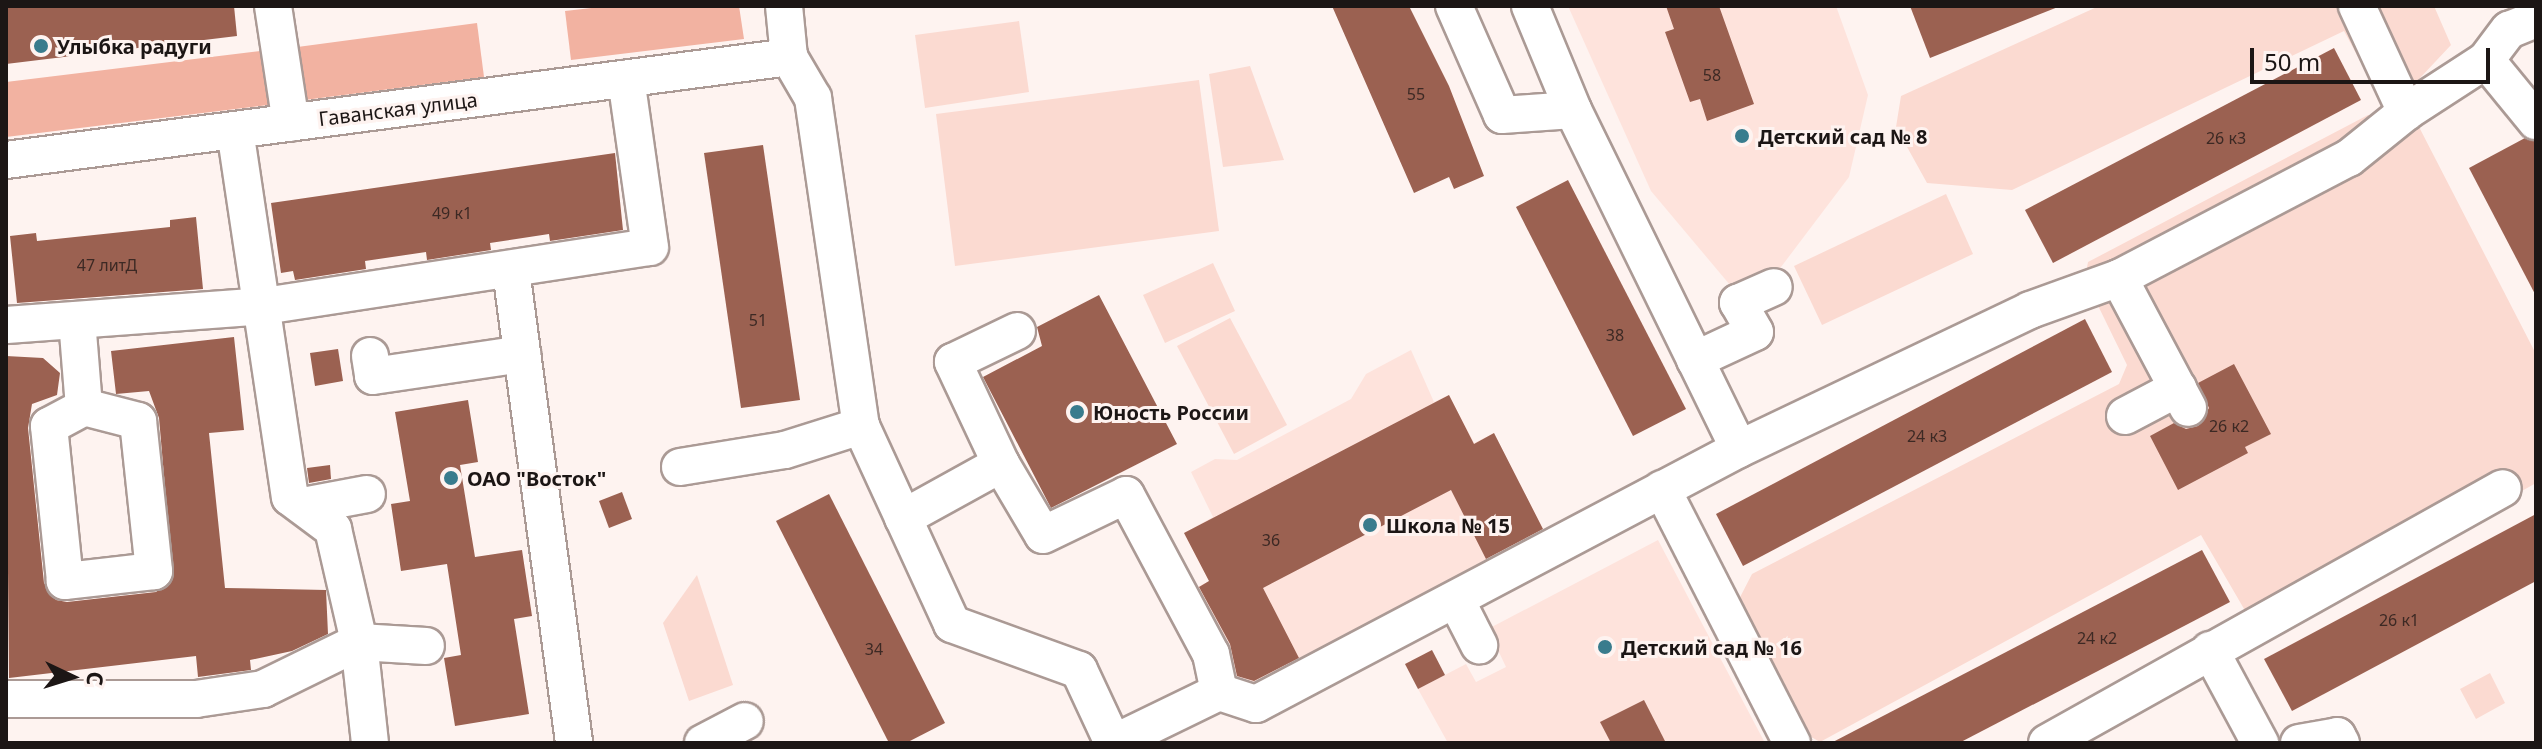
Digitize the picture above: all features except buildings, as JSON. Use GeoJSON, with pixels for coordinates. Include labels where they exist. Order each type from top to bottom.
{"type":"FeatureCollection","features":[{"type":"Feature","properties":{"kind":"street"},"geometry":{"type":"LineString","coordinates":[[273,6],[291,123]]}},
{"type":"Feature","properties":{"kind":"street"},"geometry":{"type":"LineString","coordinates":[[784,6],[789,57],[813,98],[861,426],[952,624],[1079,670],[1114,743],[1219,692],[1256,704],[1739,449],[2030,310],[2119,278],[2349,158],[2406,112],[2486,60],[2509,30],[2536,19]]}},
{"type":"Feature","properties":{"kind":"street"},"geometry":{"type":"LineString","coordinates":[[1454,6],[1502,115],[1573,110]]}},
{"type":"Feature","properties":{"kind":"street"},"geometry":{"type":"LineString","coordinates":[[1530,6],[1573,110],[1739,449]]}},
{"type":"Feature","properties":{"kind":"street"},"geometry":{"type":"LineString","coordinates":[[2357,6],[2406,112]]}},
{"type":"Feature","properties":{"kind":"street","name":"Гаванская улица"},"geometry":{"type":"LineString","coordinates":[[6,160],[789,57]]}},
{"type":"Feature","properties":{"kind":"street"},"geometry":{"type":"LineString","coordinates":[[2486,60],[2536,121]]}},
{"type":"Feature","properties":{"kind":"street"},"geometry":{"type":"LineString","coordinates":[[6,325],[264,306],[650,247],[626,79]]}},
{"type":"Feature","properties":{"kind":"street"},"geometry":{"type":"LineString","coordinates":[[235,130],[264,306],[290,497],[333,529],[359,642],[370,743]]}},
{"type":"Feature","properties":{"kind":"street"},"geometry":{"type":"LineString","coordinates":[[511,270],[574,743]]}},
{"type":"Feature","properties":{"kind":"street"},"geometry":{"type":"LineString","coordinates":[[2119,278],[2183,398],[2125,416]]}},
{"type":"Feature","properties":{"kind":"street"},"geometry":{"type":"LineString","coordinates":[[1695,360],[1755,332],[1738,303],[1774,287]]}},
{"type":"Feature","properties":{"kind":"street"},"geometry":{"type":"LineString","coordinates":[[77,320],[84,407]]}},
{"type":"Feature","properties":{"kind":"street"},"geometry":{"type":"LineString","coordinates":[[1017,331],[953,362],[1001,464],[1043,535],[1126,495],[1211,654],[1219,692]]}},
{"type":"Feature","properties":{"kind":"street"},"geometry":{"type":"LineString","coordinates":[[370,356],[373,376],[522,354]]}},
{"type":"Feature","properties":{"kind":"street"},"geometry":{"type":"LineString","coordinates":[[84,407],[138,421],[154,571],[65,581],[49,426],[84,407]]}},
{"type":"Feature","properties":{"kind":"street"},"geometry":{"type":"LineString","coordinates":[[680,467],[785,450],[861,426]]}},
{"type":"Feature","properties":{"kind":"street"},"geometry":{"type":"LineString","coordinates":[[903,518],[1001,464]]}},
{"type":"Feature","properties":{"kind":"street"},"geometry":{"type":"LineString","coordinates":[[2047,743],[2503,488]]}},
{"type":"Feature","properties":{"kind":"street"},"geometry":{"type":"LineString","coordinates":[[1662,489],[1792,743]]}},
{"type":"Feature","properties":{"kind":"street"},"geometry":{"type":"LineString","coordinates":[[303,506],[367,494]]}},
{"type":"Feature","properties":{"kind":"street"},"geometry":{"type":"LineString","coordinates":[[1456,600],[1479,645]]}},
{"type":"Feature","properties":{"kind":"street"},"geometry":{"type":"LineString","coordinates":[[6,699],[196,699],[263,689],[359,642],[426,646]]}},
{"type":"Feature","properties":{"kind":"street"},"geometry":{"type":"LineString","coordinates":[[2210,650],[2260,743]]}},
{"type":"Feature","properties":{"kind":"street"},"geometry":{"type":"LineString","coordinates":[[703,743],[745,721]]}},
{"type":"Feature","properties":{"kind":"street"},"geometry":{"type":"LineString","coordinates":[[2299,743],[2337,736],[2341,743]]}},
{"type":"Feature","properties":{"kind":"shaded area"},"geometry":{"type":"Polygon","coordinates":[[[609,6],[739,6],[744,39],[571,60],[565,11],[609,6]]]}},
{"type":"Feature","properties":{"kind":"shaded area","name":"Детский сад № 8"},"geometry":{"type":"Polygon","coordinates":[[[1568,6],[1836,6],[1868,95],[1849,177],[1778,271],[1730,285],[1651,191],[1568,6]]]}},
{"type":"Feature","properties":{"kind":"shaded area"},"geometry":{"type":"Polygon","coordinates":[[[2099,6],[2434,6],[2451,45],[2388,112],[2344,31],[2012,190],[1927,183],[1896,127],[1901,96],[2099,6]]]}},
{"type":"Feature","properties":{"kind":"shaded area"},"geometry":{"type":"Polygon","coordinates":[[[1019,21],[1029,92],[925,108],[915,35],[1019,21]]]}},
{"type":"Feature","properties":{"kind":"shaded area"},"geometry":{"type":"Polygon","coordinates":[[[477,23],[484,77],[297,101],[290,48],[477,23]]]}},
{"type":"Feature","properties":{"kind":"shaded area"},"geometry":{"type":"Polygon","coordinates":[[[269,50],[276,104],[6,137],[6,82],[269,50]]]}},
{"type":"Feature","properties":{"kind":"shaded area"},"geometry":{"type":"Polygon","coordinates":[[[1250,66],[1284,160],[1223,167],[1209,74],[1250,66]]]}},
{"type":"Feature","properties":{"kind":"shaded area"},"geometry":{"type":"Polygon","coordinates":[[[1199,80],[1219,231],[955,266],[936,114],[1199,80]]]}},
{"type":"Feature","properties":{"kind":"shaded area"},"geometry":{"type":"Polygon","coordinates":[[[2368,115],[2418,125],[2536,354],[2536,483],[2261,638],[2201,535],[1820,742],[1801,731],[1735,607],[1752,574],[2119,384],[2127,365],[2085,279],[2088,262],[2368,115]]]}},
{"type":"Feature","properties":{"kind":"shaded area"},"geometry":{"type":"Polygon","coordinates":[[[1946,194],[1973,254],[1822,325],[1794,266],[1946,194]]]}},
{"type":"Feature","properties":{"kind":"shaded area"},"geometry":{"type":"Polygon","coordinates":[[[1213,263],[1235,311],[1165,343],[1143,295],[1213,263]]]}},
{"type":"Feature","properties":{"kind":"shaded area"},"geometry":{"type":"Polygon","coordinates":[[[1230,318],[1287,425],[1234,454],[1177,346],[1230,318]]]}},
{"type":"Feature","properties":{"kind":"shaded area","name":"Школа № 15"},"geometry":{"type":"Polygon","coordinates":[[[1411,350],[1434,402],[1449,395],[1474,443],[1494,433],[1546,535],[1243,694],[1190,591],[1209,581],[1184,533],[1213,517],[1191,472],[1215,459],[1237,460],[1351,399],[1366,374],[1411,350]]]}},
{"type":"Feature","properties":{"kind":"shaded area","name":"Детский сад № 16"},"geometry":{"type":"Polygon","coordinates":[[[1658,540],[1765,743],[1448,743],[1418,689],[1466,664],[1476,682],[1506,667],[1488,629],[1658,540]]]}},
{"type":"Feature","properties":{"kind":"shaded area"},"geometry":{"type":"Polygon","coordinates":[[[697,575],[733,685],[689,701],[663,623],[697,575]]]}},
{"type":"Feature","properties":{"kind":"shaded area"},"geometry":{"type":"Polygon","coordinates":[[[2490,673],[2505,703],[2476,719],[2460,689],[2490,673]]]}},
{"type":"Feature","properties":{"kind":"place","name":"Улыбка радуги"},"geometry":{"type":"Point","coordinates":[41,46]}},
{"type":"Feature","properties":{"kind":"place","name":"Детский сад № 8"},"geometry":{"type":"Point","coordinates":[1742,136]}},
{"type":"Feature","properties":{"kind":"place","name":"Юность России"},"geometry":{"type":"Point","coordinates":[1077,412]}},
{"type":"Feature","properties":{"kind":"place","name":"ОАО \"Восток\""},"geometry":{"type":"Point","coordinates":[451,478]}},
{"type":"Feature","properties":{"kind":"place","name":"Школа № 15"},"geometry":{"type":"Point","coordinates":[1370,525]}},
{"type":"Feature","properties":{"kind":"place","name":"Детский сад № 16"},"geometry":{"type":"Point","coordinates":[1605,647]}}]}
